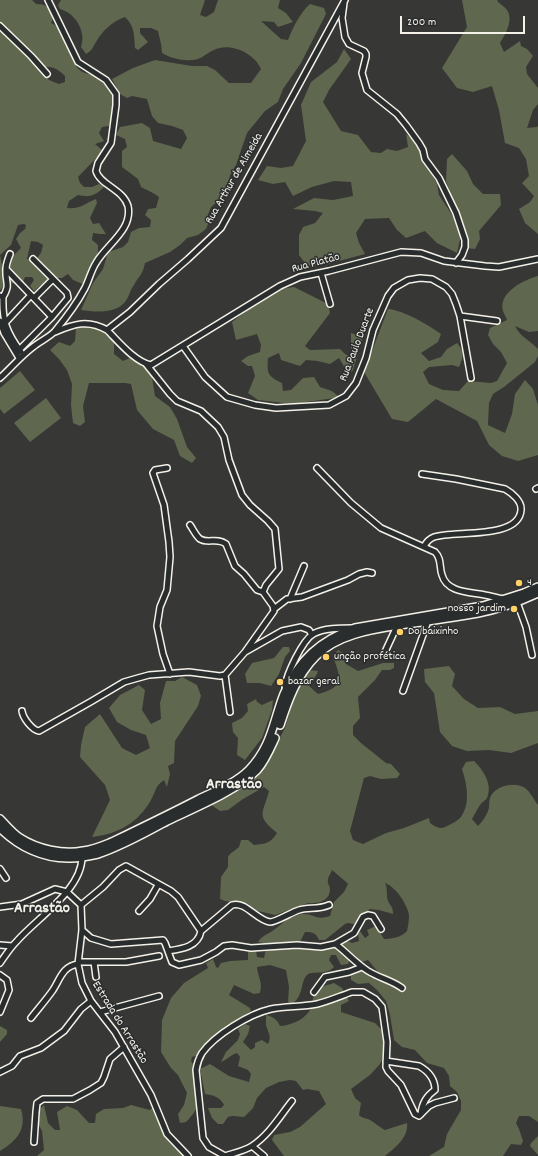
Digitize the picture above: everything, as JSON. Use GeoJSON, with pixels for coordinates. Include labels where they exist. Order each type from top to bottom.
{"type":"FeatureCollection","features":[{"type":"Feature","properties":{"kind":"highway"},"geometry":{"type":"LineString","coordinates":[[0,819],[20,838],[31,844],[49,850],[81,852],[112,842],[221,788],[248,771],[257,761],[271,737],[285,693],[303,662],[322,643],[355,628],[459,610],[504,600],[538,587]]}},
{"type":"Feature","properties":{"kind":"highway"},"geometry":{"type":"LineString","coordinates":[[0,828],[9,837],[22,846],[57,858],[82,857],[97,854],[113,848],[205,802],[245,780],[258,769],[266,758],[276,737],[293,688],[307,666],[326,648],[348,636],[506,606],[538,593]]}},
{"type":"Feature","properties":{"kind":"street"},"geometry":{"type":"LineString","coordinates":[[48,0],[78,62],[106,80],[114,91],[116,98],[111,143],[98,163],[96,171],[98,176],[122,196],[127,205],[127,218],[121,234],[96,263],[75,305],[54,332]]}},
{"type":"Feature","properties":{"kind":"street"},"geometry":{"type":"LineString","coordinates":[[344,1],[342,18],[345,37],[349,44],[364,51],[366,54],[362,73],[367,90],[396,114],[419,143],[423,150],[425,159],[439,178],[458,220],[465,240],[463,251],[456,263]]}},
{"type":"Feature","properties":{"kind":"street","name":"Rua Arthur de Almeida"},"geometry":{"type":"LineString","coordinates":[[107,330],[130,312],[221,228],[344,1]]}},
{"type":"Feature","properties":{"kind":"street"},"geometry":{"type":"LineString","coordinates":[[0,26],[47,74]]}},
{"type":"Feature","properties":{"kind":"street","name":"Rua Platão"},"geometry":{"type":"LineString","coordinates":[[146,364],[154,364],[280,286],[300,277],[401,252],[421,253],[444,261],[456,263],[499,267],[520,264],[538,259]]}},
{"type":"Feature","properties":{"kind":"street"},"geometry":{"type":"LineString","coordinates":[[10,254],[6,269],[8,285],[7,290],[2,297],[2,322],[4,333],[21,357]]}},
{"type":"Feature","properties":{"kind":"street"},"geometry":{"type":"LineString","coordinates":[[19,350],[52,317],[66,301],[68,296],[33,259]]}},
{"type":"Feature","properties":{"kind":"street"},"geometry":{"type":"LineString","coordinates":[[6,269],[52,317]]}},
{"type":"Feature","properties":{"kind":"street"},"geometry":{"type":"LineString","coordinates":[[321,273],[330,304]]}},
{"type":"Feature","properties":{"kind":"street","name":"Rua Paulo Duarte"},"geometry":{"type":"LineString","coordinates":[[183,346],[205,377],[227,397],[255,405],[276,408],[322,406],[336,402],[346,396],[356,384],[366,358],[373,330],[388,296],[394,288],[408,280],[420,278],[432,279],[446,287],[454,299],[460,316],[471,378]]}},
{"type":"Feature","properties":{"kind":"street"},"geometry":{"type":"LineString","coordinates":[[2,322],[52,280]]}},
{"type":"Feature","properties":{"kind":"street"},"geometry":{"type":"LineString","coordinates":[[460,316],[497,321]]}},
{"type":"Feature","properties":{"kind":"street"},"geometry":{"type":"LineString","coordinates":[[2,322],[19,350],[21,357]]}},
{"type":"Feature","properties":{"kind":"street"},"geometry":{"type":"LineString","coordinates":[[0,378],[21,357],[54,332],[66,327],[89,323],[107,330],[126,349],[146,364],[170,394],[178,401],[201,411],[218,427],[225,439],[229,460],[242,495],[250,505],[274,528],[279,569],[266,585],[263,592]]}},
{"type":"Feature","properties":{"kind":"street"},"geometry":{"type":"LineString","coordinates":[[167,468],[155,470],[153,473],[164,506],[169,542],[170,557],[167,590],[160,607],[157,626],[163,654],[170,674]]}},
{"type":"Feature","properties":{"kind":"street"},"geometry":{"type":"LineString","coordinates":[[317,468],[351,503],[381,528],[435,552],[438,555],[442,575],[451,586],[461,592],[487,595],[504,600]]}},
{"type":"Feature","properties":{"kind":"street"},"geometry":{"type":"LineString","coordinates":[[422,474],[505,489],[512,493],[521,508],[520,515],[515,522],[504,528],[469,534],[436,536],[428,540],[424,547]]}},
{"type":"Feature","properties":{"kind":"street"},"geometry":{"type":"LineString","coordinates":[[190,525],[200,539],[204,541],[218,540],[226,544],[234,566],[244,574],[257,590],[263,592],[274,609]]}},
{"type":"Feature","properties":{"kind":"street"},"geometry":{"type":"LineString","coordinates":[[290,599],[304,566]]}},
{"type":"Feature","properties":{"kind":"street"},"geometry":{"type":"LineString","coordinates":[[22,710],[23,715],[33,728],[39,731],[92,702],[124,682],[149,675],[189,672],[220,676],[225,675],[245,652],[272,616],[274,609],[287,599],[302,597],[348,580],[359,574],[367,572],[372,573]]}},
{"type":"Feature","properties":{"kind":"street"},"geometry":{"type":"LineString","coordinates":[[517,602],[526,627],[532,655]]}},
{"type":"Feature","properties":{"kind":"street"},"geometry":{"type":"LineString","coordinates":[[403,691],[428,621]]}},
{"type":"Feature","properties":{"kind":"street"},"geometry":{"type":"LineString","coordinates":[[384,654],[397,626]]}},
{"type":"Feature","properties":{"kind":"street"},"geometry":{"type":"LineString","coordinates":[[245,652],[282,631],[304,627],[309,630],[312,635]]}},
{"type":"Feature","properties":{"kind":"street"},"geometry":{"type":"LineString","coordinates":[[285,693],[290,668],[298,652],[312,635],[335,628],[355,628]]}},
{"type":"Feature","properties":{"kind":"street"},"geometry":{"type":"LineString","coordinates":[[225,675],[230,712]]}},
{"type":"Feature","properties":{"kind":"street"},"geometry":{"type":"LineString","coordinates":[[0,963],[12,946],[68,892],[79,872],[82,857]]}},
{"type":"Feature","properties":{"kind":"street"},"geometry":{"type":"LineString","coordinates":[[0,907],[22,904],[55,889],[68,892],[81,905],[103,887],[124,866],[129,867],[178,897],[201,931]]}},
{"type":"Feature","properties":{"kind":"street"},"geometry":{"type":"LineString","coordinates":[[0,869],[6,878]]}},
{"type":"Feature","properties":{"kind":"street"},"geometry":{"type":"LineString","coordinates":[[139,911],[150,898],[158,885]]}},
{"type":"Feature","properties":{"kind":"street"},"geometry":{"type":"LineString","coordinates":[[168,951],[192,946],[199,937],[201,931],[229,906],[236,904],[242,905],[265,921],[273,922],[301,909],[321,909],[329,905]]}},
{"type":"Feature","properties":{"kind":"street","name":"Estrada do Arrastão"},"geometry":{"type":"LineString","coordinates":[[81,905],[82,930],[78,963],[82,983],[91,1000],[109,1022],[151,1094],[167,1134],[188,1156]]}},
{"type":"Feature","properties":{"kind":"street"},"geometry":{"type":"LineString","coordinates":[[82,930],[91,938],[111,944],[161,939],[166,943],[172,962],[179,965],[201,960],[224,946],[232,945],[251,948],[297,945],[321,947],[334,944],[354,933],[363,917],[368,915],[373,916],[381,929]]}},
{"type":"Feature","properties":{"kind":"street"},"geometry":{"type":"LineString","coordinates":[[334,944],[362,967],[402,988]]}},
{"type":"Feature","properties":{"kind":"street"},"geometry":{"type":"LineString","coordinates":[[0,945],[12,946]]}},
{"type":"Feature","properties":{"kind":"street"},"geometry":{"type":"LineString","coordinates":[[31,1018],[53,990],[60,976],[70,966],[78,963],[126,962],[159,956]]}},
{"type":"Feature","properties":{"kind":"street"},"geometry":{"type":"LineString","coordinates":[[94,962],[96,977]]}},
{"type":"Feature","properties":{"kind":"street"},"geometry":{"type":"LineString","coordinates":[[314,992],[325,977],[349,972],[362,967]]}},
{"type":"Feature","properties":{"kind":"street"},"geometry":{"type":"LineString","coordinates":[[0,975],[7,980],[9,990],[0,1012]]}},
{"type":"Feature","properties":{"kind":"street"},"geometry":{"type":"LineString","coordinates":[[292,1101],[265,1135],[252,1146],[225,1156],[209,1147],[203,1138],[196,1070],[198,1062],[203,1053],[213,1042],[238,1022],[261,1012],[272,1009],[317,1004],[352,992],[363,992],[382,1007],[387,1042],[386,1061],[388,1071],[401,1085],[415,1114],[417,1116],[421,1115]]}},
{"type":"Feature","properties":{"kind":"street"},"geometry":{"type":"LineString","coordinates":[[100,1012],[159,996]]}},
{"type":"Feature","properties":{"kind":"street"},"geometry":{"type":"LineString","coordinates":[[0,1072],[12,1066],[20,1056],[41,1048],[64,1031],[91,1000]]}},
{"type":"Feature","properties":{"kind":"street"},"geometry":{"type":"LineString","coordinates":[[34,1142],[37,1103],[43,1099],[73,1099],[101,1083],[110,1059],[124,1047]]}},
{"type":"Feature","properties":{"kind":"street"},"geometry":{"type":"LineString","coordinates":[[386,1061],[419,1066],[432,1078],[435,1084],[435,1090],[428,1095],[422,1106],[421,1115]]}},
{"type":"Feature","properties":{"kind":"street"},"geometry":{"type":"LineString","coordinates":[[421,1115],[429,1106],[454,1098]]}},
{"type":"Feature","properties":{"kind":"street"},"geometry":{"type":"LineString","coordinates":[[252,1146],[264,1156]]}},
{"type":"Feature","properties":{"kind":"green space"},"geometry":{"type":"Polygon","coordinates":[[[0,0],[32,0],[36,4],[44,5],[49,8],[55,14],[51,23],[65,34],[78,56],[80,61],[76,66],[82,72],[103,79],[108,83],[113,94],[113,115],[111,121],[109,126],[102,127],[99,133],[104,141],[95,144],[102,150],[101,153],[78,177],[80,183],[84,187],[92,187],[99,184],[105,186],[99,192],[90,196],[78,195],[69,201],[67,208],[79,207],[96,199],[97,203],[90,218],[93,224],[99,223],[106,234],[93,233],[92,240],[98,245],[97,256],[92,271],[83,284],[73,280],[68,274],[62,278],[51,278],[37,258],[41,253],[43,245],[38,242],[31,241],[27,259],[34,261],[49,279],[34,291],[30,286],[34,280],[32,277],[25,277],[21,284],[11,283],[8,277],[12,257],[21,248],[16,239],[25,229],[26,225],[24,224],[18,225],[11,245],[0,255],[0,28],[28,55],[49,80],[59,84],[65,82],[65,76],[55,68],[42,67],[0,24],[0,0]]]}},
{"type":"Feature","properties":{"kind":"green space"},"geometry":{"type":"Polygon","coordinates":[[[61,0],[205,0],[200,15],[206,17],[214,12],[218,0],[280,0],[278,8],[286,13],[293,22],[278,27],[274,22],[261,21],[281,39],[288,40],[297,20],[310,4],[324,8],[326,14],[301,63],[283,89],[278,102],[265,111],[247,133],[236,165],[230,175],[227,190],[211,207],[207,217],[208,224],[206,229],[198,235],[187,238],[170,252],[145,263],[142,273],[125,302],[116,309],[104,311],[81,310],[93,283],[103,269],[108,252],[123,247],[128,242],[131,232],[139,228],[150,227],[151,220],[145,215],[148,209],[156,208],[159,197],[141,187],[138,179],[122,167],[122,151],[127,147],[125,139],[116,135],[120,127],[142,123],[150,128],[153,141],[181,149],[187,138],[183,130],[158,123],[152,116],[147,99],[132,96],[127,98],[120,94],[112,79],[133,68],[155,60],[192,66],[207,66],[215,70],[229,83],[251,83],[261,69],[253,58],[241,50],[227,47],[214,50],[198,59],[193,60],[170,57],[162,53],[158,31],[151,28],[140,28],[140,33],[148,42],[138,50],[135,48],[131,24],[125,17],[108,27],[98,38],[91,50],[86,54],[81,47],[82,36],[79,25],[68,12],[60,9],[58,5],[61,0]]]}},
{"type":"Feature","properties":{"kind":"green space"},"geometry":{"type":"Polygon","coordinates":[[[462,0],[498,0],[497,1],[507,10],[510,18],[508,27],[500,43],[504,52],[520,41],[521,46],[527,49],[533,56],[526,67],[527,74],[538,88],[538,104],[533,110],[527,128],[538,126],[538,234],[525,223],[519,209],[530,202],[534,196],[522,183],[529,176],[526,159],[519,148],[505,143],[499,110],[492,86],[473,92],[457,88],[442,68],[467,27],[462,0]]]}},
{"type":"Feature","properties":{"kind":"green space"},"geometry":{"type":"Polygon","coordinates":[[[344,49],[351,59],[329,90],[323,102],[341,131],[358,135],[371,152],[381,153],[387,149],[397,151],[408,147],[406,134],[414,140],[437,184],[439,195],[454,218],[461,235],[457,253],[437,243],[425,231],[406,238],[397,230],[389,218],[365,219],[356,233],[365,254],[328,264],[307,266],[299,255],[299,235],[303,227],[315,223],[323,213],[293,209],[314,198],[333,200],[353,196],[351,182],[334,181],[312,187],[293,196],[285,182],[273,184],[258,180],[267,166],[281,168],[293,166],[306,141],[301,105],[311,82],[337,62],[344,49]]]}},
{"type":"Feature","properties":{"kind":"green space"},"geometry":{"type":"Polygon","coordinates":[[[452,154],[467,171],[473,184],[483,194],[500,194],[501,205],[479,231],[480,239],[475,249],[467,248],[467,238],[463,223],[446,181],[447,159],[452,154]]]}},
{"type":"Feature","properties":{"kind":"green space"},"geometry":{"type":"Polygon","coordinates":[[[0,255],[3,270],[3,287],[0,290],[0,255]]]}},
{"type":"Feature","properties":{"kind":"green space"},"geometry":{"type":"Polygon","coordinates":[[[538,276],[538,331],[529,332],[515,326],[522,336],[538,349],[538,356],[535,362],[493,394],[489,403],[488,425],[505,433],[512,414],[515,394],[525,380],[533,389],[538,405],[538,455],[518,461],[502,456],[489,445],[477,421],[436,399],[408,422],[392,419],[364,372],[388,309],[401,312],[423,322],[441,334],[438,342],[421,353],[429,361],[441,357],[447,349],[457,343],[462,352],[462,360],[459,367],[452,365],[429,367],[423,372],[429,384],[443,390],[459,391],[468,381],[491,383],[497,381],[507,363],[501,352],[493,344],[488,335],[490,328],[507,320],[502,304],[508,293],[526,280],[538,276]]]}},
{"type":"Feature","properties":{"kind":"green space"},"geometry":{"type":"Polygon","coordinates":[[[294,287],[328,304],[330,313],[305,346],[310,350],[340,349],[351,357],[351,333],[363,337],[353,370],[346,378],[345,368],[339,358],[330,364],[306,360],[300,366],[281,360],[279,353],[268,358],[268,371],[273,378],[282,383],[283,391],[291,390],[303,378],[314,377],[320,387],[332,391],[338,396],[335,398],[292,404],[258,400],[248,393],[255,376],[252,366],[248,366],[241,361],[248,356],[260,352],[261,345],[257,334],[236,340],[232,322],[246,311],[281,289],[294,287]]]}},
{"type":"Feature","properties":{"kind":"green space"},"geometry":{"type":"Polygon","coordinates":[[[78,326],[88,326],[106,332],[114,338],[114,354],[123,361],[132,357],[151,371],[155,396],[170,407],[177,419],[187,447],[196,458],[192,463],[180,456],[174,440],[153,429],[137,410],[131,384],[89,383],[83,406],[85,422],[80,426],[73,423],[71,405],[72,384],[67,370],[50,350],[59,342],[70,346],[75,341],[76,328],[78,326]]]}},
{"type":"Feature","properties":{"kind":"green space"},"geometry":{"type":"Polygon","coordinates":[[[20,371],[35,390],[4,414],[0,409],[0,388],[20,371]]]}},
{"type":"Feature","properties":{"kind":"green space"},"geometry":{"type":"Polygon","coordinates":[[[46,398],[61,418],[30,442],[14,423],[46,398]]]}},
{"type":"Feature","properties":{"kind":"green space"},"geometry":{"type":"Polygon","coordinates":[[[283,647],[289,647],[290,651],[285,657],[279,674],[271,686],[260,683],[247,683],[245,674],[252,663],[274,658],[283,647]]]}},
{"type":"Feature","properties":{"kind":"green space"},"geometry":{"type":"Polygon","coordinates":[[[338,650],[343,653],[346,664],[358,671],[383,663],[394,663],[394,668],[390,670],[382,670],[375,680],[358,697],[360,718],[353,726],[353,735],[386,763],[391,764],[400,774],[397,778],[381,779],[370,776],[364,778],[350,831],[353,840],[363,844],[386,833],[404,828],[429,818],[430,823],[439,828],[444,828],[456,821],[460,818],[466,807],[467,794],[462,769],[466,762],[474,761],[484,773],[489,788],[487,798],[480,805],[472,819],[478,826],[487,813],[492,794],[496,790],[505,786],[515,785],[527,789],[538,805],[538,1122],[529,1116],[519,1116],[516,1123],[523,1141],[521,1145],[511,1144],[503,1156],[429,1156],[444,1147],[447,1134],[461,1110],[461,1101],[457,1092],[450,1086],[449,1076],[444,1068],[427,1063],[415,1050],[402,1047],[394,1040],[386,1001],[377,990],[369,983],[358,984],[351,980],[351,972],[362,971],[367,973],[371,978],[377,977],[378,972],[368,960],[359,963],[357,957],[339,943],[345,940],[352,943],[359,941],[358,933],[360,931],[365,938],[369,935],[367,930],[376,926],[384,939],[397,937],[407,931],[409,917],[408,911],[400,896],[393,888],[385,883],[388,901],[392,908],[393,914],[370,909],[354,924],[345,924],[325,940],[319,940],[314,933],[305,932],[300,942],[268,944],[258,942],[288,919],[298,914],[306,914],[321,918],[330,916],[334,902],[344,892],[348,884],[332,870],[328,878],[330,888],[326,899],[316,903],[308,903],[275,915],[258,911],[248,904],[220,899],[221,877],[228,867],[228,857],[239,847],[241,840],[248,840],[254,845],[261,844],[270,841],[277,833],[263,818],[262,814],[269,791],[264,787],[228,810],[220,811],[210,804],[254,776],[272,752],[285,728],[294,697],[308,670],[318,671],[309,686],[318,694],[337,685],[339,676],[333,657],[338,650]]]}},
{"type":"Feature","properties":{"kind":"green space"},"geometry":{"type":"Polygon","coordinates":[[[449,666],[455,674],[452,686],[464,699],[478,708],[500,707],[515,714],[538,711],[538,743],[511,753],[489,750],[467,751],[452,746],[440,732],[434,693],[425,682],[424,669],[449,666]]]}},
{"type":"Feature","properties":{"kind":"green space"},"geometry":{"type":"Polygon","coordinates":[[[182,677],[197,685],[201,696],[198,706],[175,741],[174,763],[168,766],[170,774],[167,787],[164,780],[161,782],[146,808],[126,826],[110,833],[92,837],[110,800],[105,785],[80,757],[85,727],[100,714],[122,748],[136,755],[150,748],[146,735],[131,730],[117,722],[109,708],[120,695],[139,685],[145,690],[142,710],[151,724],[161,719],[160,703],[166,681],[175,681],[182,677]]]}},
{"type":"Feature","properties":{"kind":"green space"},"geometry":{"type":"Polygon","coordinates":[[[256,699],[257,702],[262,705],[273,700],[272,710],[262,738],[245,760],[237,755],[238,738],[233,732],[232,723],[242,718],[248,711],[247,704],[256,699]]]}},
{"type":"Feature","properties":{"kind":"green space"},"geometry":{"type":"Polygon","coordinates":[[[333,945],[347,955],[350,960],[348,964],[341,965],[336,955],[331,955],[329,960],[334,967],[331,970],[307,975],[298,998],[291,1004],[288,1002],[289,987],[286,970],[270,965],[257,967],[261,983],[260,993],[254,994],[234,985],[229,995],[250,1008],[251,1011],[230,1025],[199,1055],[192,1057],[191,1061],[198,1083],[198,1102],[197,1107],[191,1117],[186,1122],[180,1123],[178,1114],[184,1105],[187,1093],[178,1075],[171,1068],[161,1052],[162,1020],[171,998],[184,983],[208,968],[206,963],[213,959],[216,967],[218,968],[221,963],[248,960],[248,951],[256,950],[257,957],[264,958],[266,948],[289,947],[318,950],[333,945]]]}},
{"type":"Feature","properties":{"kind":"green space"},"geometry":{"type":"Polygon","coordinates":[[[334,983],[342,988],[349,1001],[341,1005],[341,1012],[375,1023],[385,1035],[385,1053],[380,1064],[370,1075],[351,1089],[355,1098],[361,1103],[359,1115],[385,1130],[407,1123],[406,1133],[400,1142],[385,1156],[284,1156],[272,1140],[274,1135],[290,1132],[300,1127],[326,1104],[319,1091],[307,1089],[303,1090],[296,1081],[290,1080],[279,1082],[266,1088],[257,1098],[253,1108],[244,1117],[228,1117],[223,1124],[218,1124],[212,1118],[208,1108],[221,1108],[224,1105],[216,1097],[205,1094],[200,1069],[210,1064],[229,1076],[249,1082],[251,1074],[248,1070],[238,1066],[240,1057],[237,1053],[221,1062],[226,1052],[238,1040],[240,1034],[238,1029],[245,1024],[250,1026],[248,1034],[243,1042],[251,1050],[255,1047],[255,1043],[262,1040],[268,1044],[270,1037],[266,1025],[266,1015],[278,1022],[280,1026],[294,1023],[303,1018],[310,1010],[317,990],[334,983]]]}},
{"type":"Feature","properties":{"kind":"green space"},"geometry":{"type":"Polygon","coordinates":[[[0,1026],[7,1030],[7,1034],[0,1042],[0,1026]]]}},
{"type":"Feature","properties":{"kind":"green space"},"geometry":{"type":"Polygon","coordinates":[[[44,1105],[48,1123],[55,1130],[60,1130],[57,1112],[67,1106],[77,1110],[89,1123],[95,1123],[96,1114],[104,1109],[123,1108],[131,1105],[150,1110],[153,1107],[160,1121],[186,1156],[37,1156],[44,1150],[42,1131],[37,1122],[38,1111],[44,1105]]]}},
{"type":"Feature","properties":{"kind":"green space"},"geometry":{"type":"Polygon","coordinates":[[[0,1106],[21,1109],[23,1123],[16,1139],[0,1151],[0,1106]]]}},
{"type":"Feature","properties":{"kind":"green space"},"geometry":{"type":"Polygon","coordinates":[[[538,1136],[538,1155],[530,1146],[538,1136]]]}},
{"type":"Feature","properties":{"kind":"place","name":"4"},"geometry":{"type":"Point","coordinates":[519,583]}},
{"type":"Feature","properties":{"kind":"place","name":"nosso jardim"},"geometry":{"type":"Point","coordinates":[514,609]}},
{"type":"Feature","properties":{"kind":"place","name":"Do baixinho"},"geometry":{"type":"Point","coordinates":[400,632]}},
{"type":"Feature","properties":{"kind":"place","name":"unção profética"},"geometry":{"type":"Point","coordinates":[326,657]}},
{"type":"Feature","properties":{"kind":"place","name":"bazar geral"},"geometry":{"type":"Point","coordinates":[280,682]}},
{"type":"Feature","properties":{"kind":"district","name":"Arrastão"},"geometry":{"type":"Point","coordinates":[234,786]}},
{"type":"Feature","properties":{"kind":"district","name":"Arrastão"},"geometry":{"type":"Point","coordinates":[42,910]}}]}
